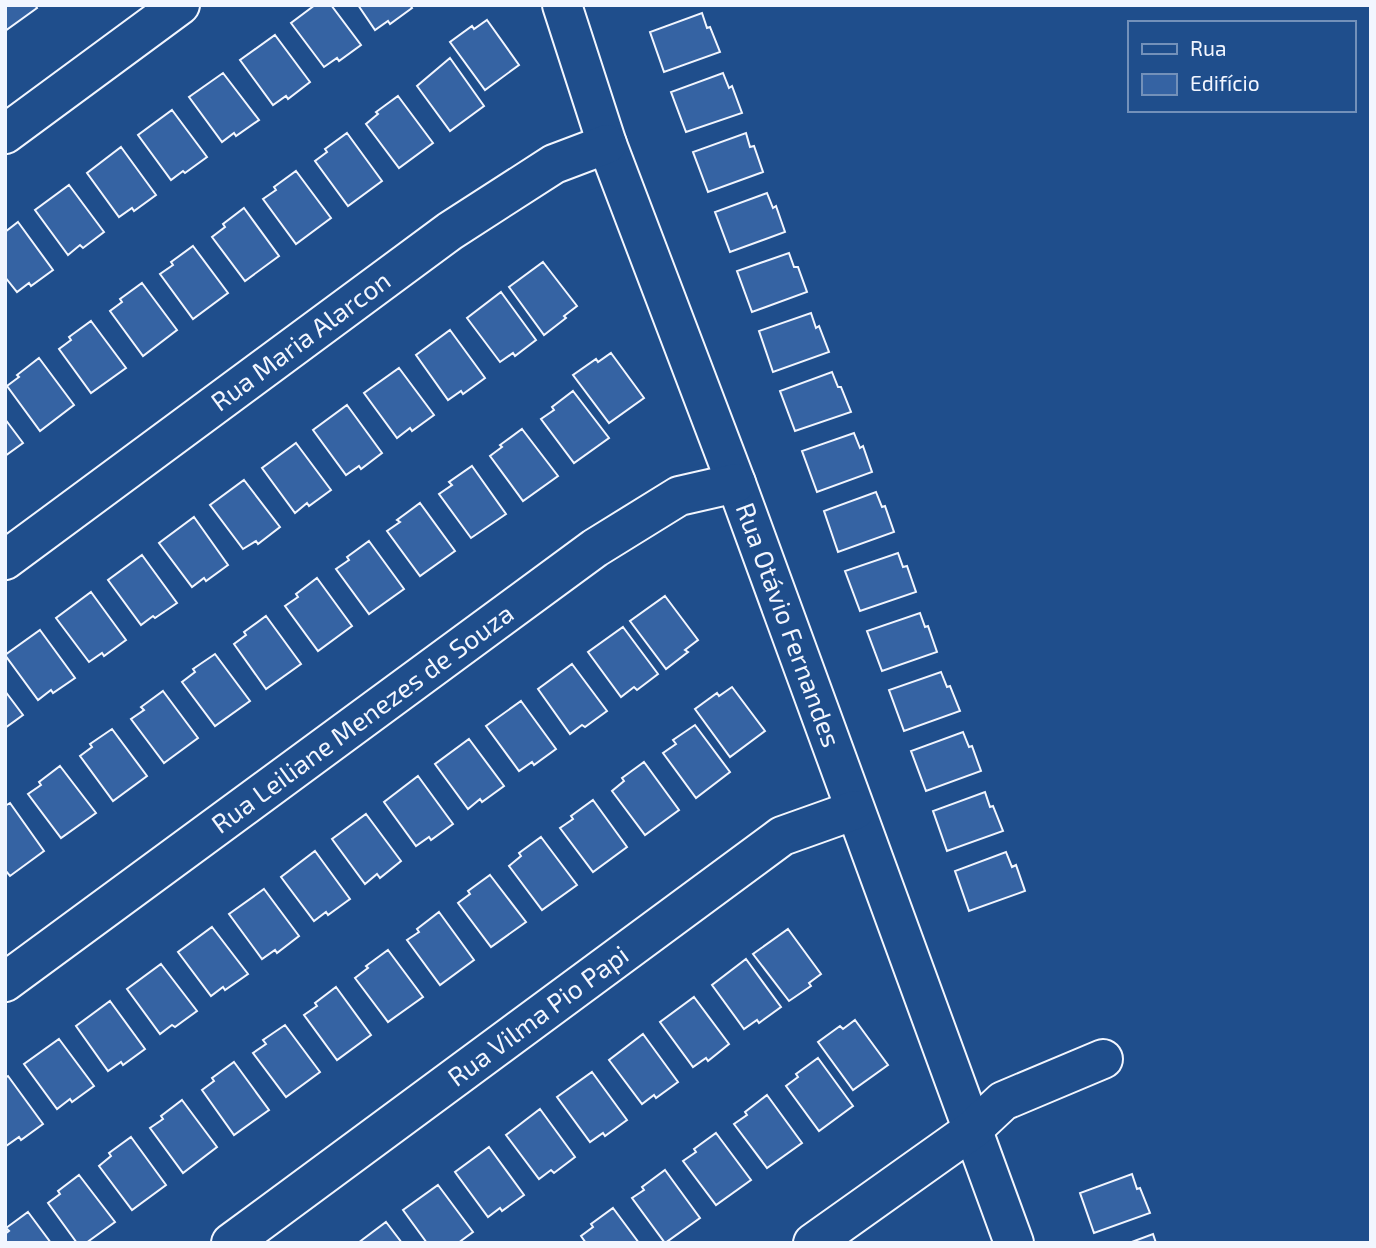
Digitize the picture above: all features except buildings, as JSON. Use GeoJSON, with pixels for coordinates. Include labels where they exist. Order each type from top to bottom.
{"type":"FeatureCollection","features":[{"type":"Feature","properties":{"kind":"street"},"geometry":{"type":"LineString","coordinates":[[5,134],[180,5]]}},
{"type":"Feature","properties":{"kind":"street","name":"Rua Otávio Fernandes"},"geometry":{"type":"LineString","coordinates":[[562,5],[607,144],[736,483],[1014,1243]]}},
{"type":"Feature","properties":{"kind":"street","name":"Rua Maria Alarcon"},"geometry":{"type":"LineString","coordinates":[[5,560],[450,231],[554,164],[607,144]]}},
{"type":"Feature","properties":{"kind":"street","name":"Rua Leiliane Menezes de Souza"},"geometry":{"type":"LineString","coordinates":[[5,982],[595,548],[679,496],[736,483]]}},
{"type":"Feature","properties":{"kind":"street","name":"Rua Vilma Pio Papi"},"geometry":{"type":"LineString","coordinates":[[232,1243],[782,836],[855,810]]}},
{"type":"Feature","properties":{"kind":"street"},"geometry":{"type":"LineString","coordinates":[[813,1243],[972,1130],[1003,1101],[1103,1059]]}}]}
